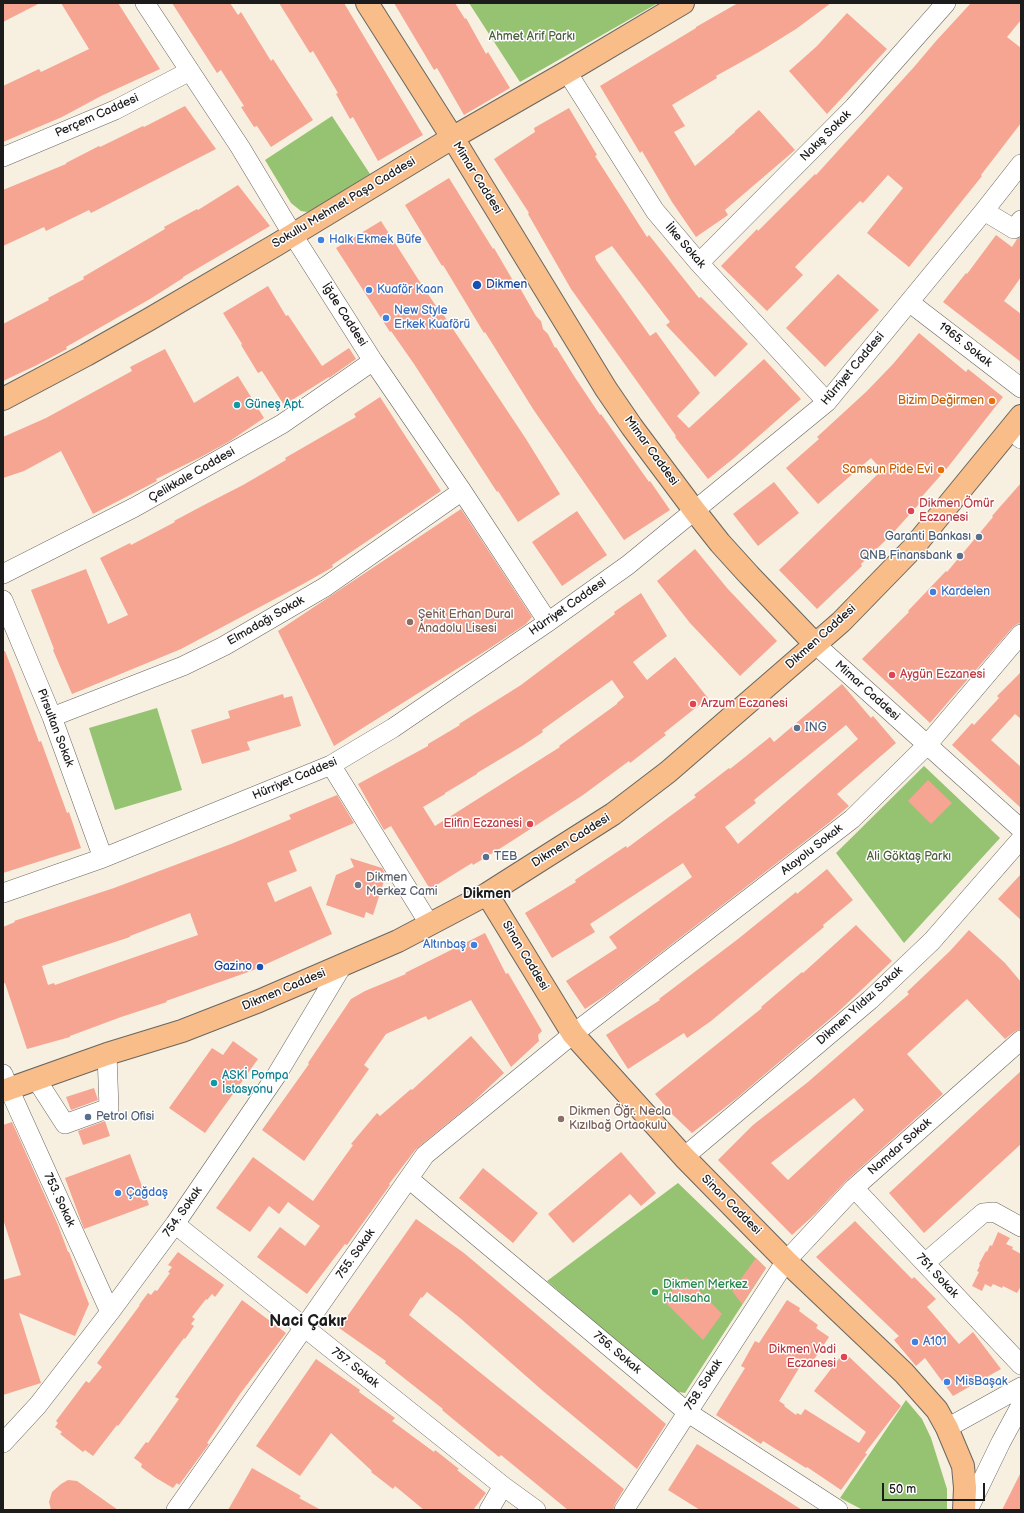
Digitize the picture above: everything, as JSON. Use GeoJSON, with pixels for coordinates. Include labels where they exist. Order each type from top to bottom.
{"type":"FeatureCollection","features":[{"type":"Feature","properties":{"kind":"main road","name":"Mimar Caddesi"},"geometry":{"type":"LineString","coordinates":[[367,3],[452,138],[606,389],[632,427],[694,510],[749,575],[815,644]]}},
{"type":"Feature","properties":{"kind":"main road","name":"Sokullu Mehmet Paşa Caddesi"},"geometry":{"type":"LineString","coordinates":[[3,399],[116,339],[293,235],[452,138],[683,3]]}},
{"type":"Feature","properties":{"kind":"main road","name":"Dikmen Caddesi"},"geometry":{"type":"LineString","coordinates":[[5,1084],[36,1079],[107,1054],[182,1031],[342,966],[398,941],[487,894],[613,814],[668,772],[841,622],[913,548],[1018,428]]}},
{"type":"Feature","properties":{"kind":"main road","name":"Sinan Caddesi"},"geometry":{"type":"LineString","coordinates":[[487,894],[573,1034],[684,1157],[786,1261],[904,1373],[936,1410],[947,1428],[963,1466],[965,1488],[964,1510]]}},
{"type":"Feature","properties":{"kind":"street","name":"İğde Caddesi"},"geometry":{"type":"LineString","coordinates":[[145,3],[240,147],[293,235],[374,361],[548,622]]}},
{"type":"Feature","properties":{"kind":"street","name":"Nakış Sokak"},"geometry":{"type":"LineString","coordinates":[[699,263],[854,107],[946,3]]}},
{"type":"Feature","properties":{"kind":"street","name":"Perçem Caddesi"},"geometry":{"type":"LineString","coordinates":[[3,157],[115,110],[190,71]]}},
{"type":"Feature","properties":{"kind":"street","name":"İlke Sokak"},"geometry":{"type":"LineString","coordinates":[[567,72],[655,211],[699,263],[827,402]]}},
{"type":"Feature","properties":{"kind":"street","name":"Hürriyet Caddesi"},"geometry":{"type":"LineString","coordinates":[[3,893],[103,858],[331,765],[393,728],[548,622],[628,565],[827,402],[984,212],[1021,164]]}},
{"type":"Feature","properties":{"kind":"street"},"geometry":{"type":"LineString","coordinates":[[984,212],[1014,228],[1021,220]]}},
{"type":"Feature","properties":{"kind":"street","name":"1965. Sokak"},"geometry":{"type":"LineString","coordinates":[[909,302],[1021,388]]}},
{"type":"Feature","properties":{"kind":"street","name":"Çelikkale Caddesi"},"geometry":{"type":"LineString","coordinates":[[3,574],[135,507],[275,428],[374,361]]}},
{"type":"Feature","properties":{"kind":"street","name":"Elmadağı Sokak"},"geometry":{"type":"LineString","coordinates":[[52,717],[183,666],[224,646],[325,587],[462,491]]}},
{"type":"Feature","properties":{"kind":"street","name":"Pirsultan Sokak"},"geometry":{"type":"LineString","coordinates":[[3,600],[52,717],[103,858]]}},
{"type":"Feature","properties":{"kind":"street","name":"Atayolu Sokak"},"geometry":{"type":"LineString","coordinates":[[573,1034],[852,819],[927,745],[1021,634]]}},
{"type":"Feature","properties":{"kind":"street","name":"Mimar Caddesi"},"geometry":{"type":"LineString","coordinates":[[815,644],[1021,829]]}},
{"type":"Feature","properties":{"kind":"street"},"geometry":{"type":"LineString","coordinates":[[331,765],[430,925]]}},
{"type":"Feature","properties":{"kind":"street","name":"Dikmen Yıldızı Sokak"},"geometry":{"type":"LineString","coordinates":[[684,1157],[870,1000],[932,941],[1021,839]]}},
{"type":"Feature","properties":{"kind":"street","name":"754. Sokak"},"geometry":{"type":"LineString","coordinates":[[3,1443],[38,1405],[110,1312],[175,1224],[276,1076],[342,966]]}},
{"type":"Feature","properties":{"kind":"street","name":"755. Sokak"},"geometry":{"type":"LineString","coordinates":[[176,1510],[425,1156],[573,1034]]}},
{"type":"Feature","properties":{"kind":"street","name":"Namdar Sokak"},"geometry":{"type":"LineString","coordinates":[[786,1261],[854,1188],[1021,1040]]}},
{"type":"Feature","properties":{"kind":"street"},"geometry":{"type":"LineString","coordinates":[[36,1079],[65,1124],[109,1108],[107,1054]]}},
{"type":"Feature","properties":{"kind":"street","name":"753. Sokak"},"geometry":{"type":"LineString","coordinates":[[5,1084],[110,1312]]}},
{"type":"Feature","properties":{"kind":"street","name":"756. Sokak"},"geometry":{"type":"LineString","coordinates":[[409,1179],[687,1412],[838,1510]]}},
{"type":"Feature","properties":{"kind":"street","name":"751. Sokak"},"geometry":{"type":"LineString","coordinates":[[854,1188],[1021,1365]]}},
{"type":"Feature","properties":{"kind":"street"},"geometry":{"type":"LineString","coordinates":[[925,1263],[983,1213],[994,1212],[1021,1227]]}},
{"type":"Feature","properties":{"kind":"street","name":"757. Sokak"},"geometry":{"type":"LineString","coordinates":[[175,1224],[503,1486],[536,1510]]}},
{"type":"Feature","properties":{"kind":"street","name":"758. Sokak"},"geometry":{"type":"LineString","coordinates":[[624,1510],[786,1261]]}},
{"type":"Feature","properties":{"kind":"street"},"geometry":{"type":"LineString","coordinates":[[947,1428],[1021,1387]]}},
{"type":"Feature","properties":{"kind":"street"},"geometry":{"type":"LineString","coordinates":[[968,1510],[1021,1405]]}},
{"type":"Feature","properties":{"kind":"street"},"geometry":{"type":"LineString","coordinates":[[489,1510],[503,1486]]}},
{"type":"Feature","properties":{"kind":"green space","name":"Ahmet Arif Parkı"},"geometry":{"type":"Polygon","coordinates":[[[469,3],[658,3],[520,82],[469,3]]]}},
{"type":"Feature","properties":{"kind":"green space"},"geometry":{"type":"Polygon","coordinates":[[[332,116],[370,174],[314,209],[307,212],[301,211],[291,203],[265,160],[332,116]]]}},
{"type":"Feature","properties":{"kind":"green space"},"geometry":{"type":"Polygon","coordinates":[[[157,708],[182,790],[115,810],[89,728],[157,708]]]}},
{"type":"Feature","properties":{"kind":"green space","name":"Ali Göktaş Parkı"},"geometry":{"type":"Polygon","coordinates":[[[924,766],[1000,838],[904,943],[836,853],[924,766]]]}},
{"type":"Feature","properties":{"kind":"green space","name":"Dikmen Merkez Halısaha"},"geometry":{"type":"Polygon","coordinates":[[[678,1183],[766,1268],[685,1393],[673,1391],[547,1281],[678,1183]]]}},
{"type":"Feature","properties":{"kind":"green space"},"geometry":{"type":"Polygon","coordinates":[[[906,1400],[922,1419],[931,1438],[947,1489],[947,1510],[863,1510],[840,1498],[906,1400]]]}},
{"type":"Feature","properties":{"kind":"building"},"geometry":{"type":"Polygon","coordinates":[[[3,3],[40,3],[3,22],[3,3]]]}},
{"type":"Feature","properties":{"kind":"building"},"geometry":{"type":"Polygon","coordinates":[[[61,3],[118,3],[160,69],[101,96],[62,117],[3,142],[3,86],[39,69],[41,72],[89,49],[61,3]]]}},
{"type":"Feature","properties":{"kind":"building"},"geometry":{"type":"Polygon","coordinates":[[[172,3],[230,3],[238,15],[241,12],[271,61],[273,59],[313,120],[271,147],[257,126],[254,127],[241,107],[244,106],[221,70],[217,73],[172,3]]]}},
{"type":"Feature","properties":{"kind":"building"},"geometry":{"type":"Polygon","coordinates":[[[279,3],[344,3],[423,135],[378,161],[353,117],[350,119],[336,94],[338,93],[313,51],[310,53],[279,3]]]}},
{"type":"Feature","properties":{"kind":"building"},"geometry":{"type":"Polygon","coordinates":[[[394,3],[455,3],[465,19],[466,18],[486,54],[488,52],[510,88],[464,115],[437,68],[434,70],[394,3]]]}},
{"type":"Feature","properties":{"kind":"building"},"geometry":{"type":"Polygon","coordinates":[[[738,3],[831,3],[796,29],[716,76],[717,78],[672,105],[685,126],[674,132],[695,166],[759,110],[795,150],[725,210],[728,215],[696,237],[672,202],[642,151],[640,153],[600,86],[738,3]]]}},
{"type":"Feature","properties":{"kind":"building"},"geometry":{"type":"Polygon","coordinates":[[[971,3],[1021,3],[1021,20],[1007,37],[1021,48],[1021,123],[981,175],[982,176],[909,267],[867,233],[903,188],[888,175],[863,203],[860,201],[795,267],[803,275],[767,311],[721,266],[757,229],[758,231],[815,174],[816,175],[971,3]]]}},
{"type":"Feature","properties":{"kind":"building"},"geometry":{"type":"Polygon","coordinates":[[[847,13],[887,49],[827,114],[789,71],[817,46],[847,13]]]}},
{"type":"Feature","properties":{"kind":"building"},"geometry":{"type":"Polygon","coordinates":[[[185,106],[216,149],[91,213],[89,210],[46,231],[44,227],[3,246],[3,190],[66,164],[99,146],[100,147],[143,126],[144,127],[185,106]]]}},
{"type":"Feature","properties":{"kind":"building"},"geometry":{"type":"Polygon","coordinates":[[[569,108],[597,155],[595,156],[647,237],[649,235],[699,298],[701,297],[748,344],[715,377],[666,325],[670,322],[612,246],[595,256],[596,260],[650,336],[656,332],[700,393],[677,416],[689,428],[764,359],[801,399],[708,479],[675,437],[676,436],[571,289],[528,214],[529,213],[494,159],[535,132],[534,128],[569,108]]]}},
{"type":"Feature","properties":{"kind":"building"},"geometry":{"type":"Polygon","coordinates":[[[449,178],[493,249],[494,248],[515,284],[517,283],[536,316],[541,321],[543,329],[548,334],[555,348],[556,347],[600,415],[601,414],[670,510],[624,540],[533,409],[405,205],[449,178]]]}},
{"type":"Feature","properties":{"kind":"building"},"geometry":{"type":"Polygon","coordinates":[[[238,185],[270,226],[183,277],[150,299],[66,347],[67,349],[3,381],[3,324],[49,300],[48,298],[84,279],[83,277],[165,229],[164,227],[197,209],[198,210],[238,185]]]}},
{"type":"Feature","properties":{"kind":"building"},"geometry":{"type":"Polygon","coordinates":[[[381,221],[418,279],[526,439],[560,494],[518,522],[414,364],[391,331],[390,332],[336,248],[381,221]]]}},
{"type":"Feature","properties":{"kind":"building"},"geometry":{"type":"Polygon","coordinates":[[[996,235],[1012,247],[1017,239],[1021,237],[1021,277],[1004,301],[1021,314],[1021,362],[943,302],[966,273],[967,274],[996,235]]]}},
{"type":"Feature","properties":{"kind":"building"},"geometry":{"type":"Polygon","coordinates":[[[838,274],[879,310],[825,367],[786,328],[838,274]]]}},
{"type":"Feature","properties":{"kind":"building"},"geometry":{"type":"Polygon","coordinates":[[[268,286],[286,316],[288,315],[322,366],[349,348],[356,359],[329,378],[284,405],[262,371],[258,373],[223,313],[268,286]]]}},
{"type":"Feature","properties":{"kind":"building"},"geometry":{"type":"Polygon","coordinates":[[[919,333],[966,372],[968,369],[1003,397],[948,467],[918,501],[920,503],[891,535],[861,564],[862,566],[817,609],[779,570],[882,470],[871,458],[818,504],[786,468],[819,439],[817,437],[867,391],[893,364],[919,333]]]}},
{"type":"Feature","properties":{"kind":"building"},"geometry":{"type":"Polygon","coordinates":[[[165,349],[194,403],[238,376],[264,418],[230,441],[156,479],[157,481],[93,514],[61,451],[24,471],[3,478],[3,437],[46,418],[132,371],[130,367],[165,349]]]}},
{"type":"Feature","properties":{"kind":"building"},"geometry":{"type":"Polygon","coordinates":[[[380,397],[441,491],[332,565],[333,567],[303,584],[181,649],[72,694],[53,650],[54,649],[31,590],[86,569],[108,624],[128,615],[100,558],[130,543],[131,545],[243,485],[286,460],[285,458],[356,417],[354,414],[380,397]]]}},
{"type":"Feature","properties":{"kind":"building"},"geometry":{"type":"Polygon","coordinates":[[[774,482],[799,513],[758,546],[733,514],[774,482]]]}},
{"type":"Feature","properties":{"kind":"building"},"geometry":{"type":"Polygon","coordinates":[[[1021,483],[1021,623],[1013,627],[930,723],[862,659],[909,612],[908,611],[946,571],[947,572],[993,517],[992,516],[1021,483]]]}},
{"type":"Feature","properties":{"kind":"building","name":"Şehit Erhan Dural Anadolu Lisesi"},"geometry":{"type":"Polygon","coordinates":[[[461,509],[532,617],[526,624],[487,650],[334,746],[278,631],[461,509]]]}},
{"type":"Feature","properties":{"kind":"building"},"geometry":{"type":"Polygon","coordinates":[[[577,511],[607,555],[562,586],[532,542],[577,511]]]}},
{"type":"Feature","properties":{"kind":"building"},"geometry":{"type":"Polygon","coordinates":[[[695,549],[727,588],[777,641],[740,676],[690,623],[657,581],[695,549]]]}},
{"type":"Feature","properties":{"kind":"building"},"geometry":{"type":"Polygon","coordinates":[[[641,593],[667,636],[633,662],[647,680],[675,657],[708,698],[664,733],[666,735],[630,763],[629,761],[583,795],[504,846],[473,865],[472,863],[430,889],[391,826],[384,830],[358,784],[428,746],[428,744],[521,685],[615,614],[614,612],[641,593]],[[612,680],[542,730],[543,732],[423,807],[435,826],[560,747],[559,746],[617,704],[624,697],[612,680]]]}},
{"type":"Feature","properties":{"kind":"building"},"geometry":{"type":"Polygon","coordinates":[[[3,651],[5,651],[39,742],[41,741],[67,813],[69,812],[81,848],[3,873],[3,651]]]}},
{"type":"Feature","properties":{"kind":"building"},"geometry":{"type":"Polygon","coordinates":[[[1021,672],[1021,719],[1015,714],[991,740],[1021,767],[1021,808],[952,745],[972,723],[974,725],[999,698],[997,696],[1021,672]]]}},
{"type":"Feature","properties":{"kind":"building"},"geometry":{"type":"Polygon","coordinates":[[[842,684],[871,718],[873,716],[896,743],[837,794],[849,806],[606,995],[585,1009],[566,981],[617,948],[609,937],[692,877],[683,863],[590,924],[595,932],[552,958],[525,913],[576,882],[575,880],[626,846],[627,848],[696,797],[694,795],[770,737],[774,742],[842,684]],[[846,725],[754,800],[756,803],[725,827],[738,844],[858,739],[846,725]]]}},
{"type":"Feature","properties":{"kind":"building"},"geometry":{"type":"Polygon","coordinates":[[[283,694],[284,698],[292,696],[301,726],[247,742],[250,750],[202,764],[191,730],[230,718],[228,711],[283,694]]]}},
{"type":"Feature","properties":{"kind":"building"},"geometry":{"type":"Polygon","coordinates":[[[928,780],[952,803],[931,824],[908,801],[928,780]]]}},
{"type":"Feature","properties":{"kind":"building"},"geometry":{"type":"Polygon","coordinates":[[[337,795],[354,823],[289,851],[297,871],[267,883],[275,902],[311,886],[332,934],[251,971],[166,1001],[167,1002],[121,1017],[70,1037],[27,1049],[5,983],[3,984],[3,927],[15,922],[14,921],[114,888],[231,844],[291,819],[289,815],[337,795]],[[190,913],[130,937],[42,966],[48,985],[54,983],[55,985],[198,935],[190,913]]]}},
{"type":"Feature","properties":{"kind":"building","name":"Dikmen Merkez Cami"},"geometry":{"type":"Polygon","coordinates":[[[350,858],[382,868],[386,875],[373,915],[366,912],[364,918],[326,905],[336,875],[354,867],[350,858]]]}},
{"type":"Feature","properties":{"kind":"building"},"geometry":{"type":"Polygon","coordinates":[[[827,869],[853,900],[823,925],[824,927],[711,1021],[687,1038],[684,1033],[628,1069],[606,1035],[660,1000],[659,999],[738,939],[796,892],[797,894],[827,869]]]}},
{"type":"Feature","properties":{"kind":"building"},"geometry":{"type":"Polygon","coordinates":[[[1021,874],[1021,920],[998,899],[1021,874]]]}},
{"type":"Feature","properties":{"kind":"building"},"geometry":{"type":"Polygon","coordinates":[[[856,925],[892,961],[838,1012],[737,1098],[692,1133],[673,1115],[655,1094],[762,1008],[761,1007],[802,972],[803,973],[856,925]]]}},
{"type":"Feature","properties":{"kind":"building"},"geometry":{"type":"Polygon","coordinates":[[[969,930],[1005,963],[1021,982],[1021,1029],[1005,1039],[967,999],[907,1054],[943,1094],[847,1180],[815,1214],[792,1235],[718,1160],[753,1125],[808,1082],[909,994],[907,992],[950,951],[969,930]],[[854,1098],[771,1163],[788,1180],[864,1110],[854,1098]]]}},
{"type":"Feature","properties":{"kind":"building"},"geometry":{"type":"Polygon","coordinates":[[[485,933],[506,974],[508,973],[542,1031],[538,1035],[539,1041],[511,1067],[471,1000],[428,1020],[426,1016],[386,1034],[364,1065],[369,1069],[304,1161],[262,1130],[309,1064],[308,1063],[351,999],[365,991],[406,974],[405,973],[485,933]]]}},
{"type":"Feature","properties":{"kind":"building"},"geometry":{"type":"Polygon","coordinates":[[[471,1036],[504,1073],[471,1104],[416,1149],[389,1184],[390,1185],[347,1245],[345,1244],[307,1294],[257,1257],[280,1227],[305,1246],[320,1226],[288,1202],[279,1214],[269,1206],[250,1232],[216,1208],[253,1157],[313,1201],[353,1145],[351,1144],[377,1113],[380,1116],[411,1089],[412,1090],[471,1036]]]}},
{"type":"Feature","properties":{"kind":"building","name":"ASKİ Pompa İstasyonu"},"geometry":{"type":"Polygon","coordinates":[[[233,1041],[258,1059],[205,1133],[169,1108],[212,1048],[223,1055],[233,1041]]]}},
{"type":"Feature","properties":{"kind":"building"},"geometry":{"type":"Polygon","coordinates":[[[1021,1071],[1021,1144],[924,1233],[889,1193],[1021,1071]]]}},
{"type":"Feature","properties":{"kind":"building"},"geometry":{"type":"Polygon","coordinates":[[[94,1088],[98,1100],[71,1110],[66,1097],[94,1088]]]}},
{"type":"Feature","properties":{"kind":"building"},"geometry":{"type":"Polygon","coordinates":[[[105,1121],[110,1136],[83,1145],[78,1131],[105,1121]]]}},
{"type":"Feature","properties":{"kind":"building"},"geometry":{"type":"Polygon","coordinates":[[[12,1122],[58,1225],[89,1304],[75,1336],[19,1313],[41,1383],[3,1395],[3,1280],[21,1275],[3,1219],[3,1125],[12,1122]]]}},
{"type":"Feature","properties":{"kind":"building"},"geometry":{"type":"Polygon","coordinates":[[[621,1152],[656,1193],[641,1206],[630,1194],[573,1243],[548,1214],[621,1152]]]}},
{"type":"Feature","properties":{"kind":"building"},"geometry":{"type":"Polygon","coordinates":[[[130,1154],[149,1205],[84,1229],[65,1178],[130,1154]]]}},
{"type":"Feature","properties":{"kind":"building"},"geometry":{"type":"Polygon","coordinates":[[[483,1168],[538,1213],[513,1243],[459,1198],[483,1168]]]}},
{"type":"Feature","properties":{"kind":"building"},"geometry":{"type":"Polygon","coordinates":[[[416,1219],[464,1253],[666,1424],[637,1469],[543,1391],[460,1318],[427,1292],[422,1298],[421,1297],[409,1315],[624,1489],[613,1510],[568,1510],[501,1455],[499,1457],[442,1410],[443,1409],[385,1363],[386,1361],[339,1328],[416,1219]]]}},
{"type":"Feature","properties":{"kind":"building"},"geometry":{"type":"Polygon","coordinates":[[[855,1221],[912,1279],[914,1277],[936,1299],[927,1307],[959,1344],[973,1332],[1001,1369],[953,1396],[925,1358],[916,1366],[894,1340],[899,1336],[816,1257],[855,1221]]]}},
{"type":"Feature","properties":{"kind":"building"},"geometry":{"type":"Polygon","coordinates":[[[998,1232],[1010,1238],[1006,1244],[1013,1247],[1012,1249],[1021,1254],[1021,1286],[1017,1293],[1003,1286],[1002,1288],[993,1284],[991,1287],[985,1284],[982,1291],[972,1286],[979,1272],[977,1271],[980,1265],[979,1264],[990,1245],[992,1246],[998,1232]]]}},
{"type":"Feature","properties":{"kind":"building"},"geometry":{"type":"Polygon","coordinates":[[[178,1252],[224,1285],[215,1297],[212,1294],[207,1300],[206,1299],[192,1317],[195,1319],[191,1324],[194,1326],[185,1339],[184,1338],[118,1426],[117,1425],[93,1456],[85,1450],[83,1452],[60,1434],[62,1432],[55,1427],[58,1423],[56,1421],[86,1381],[89,1383],[102,1367],[97,1363],[148,1293],[151,1295],[155,1290],[157,1291],[170,1273],[168,1272],[172,1267],[168,1265],[178,1252]]]}},
{"type":"Feature","properties":{"kind":"building"},"geometry":{"type":"Polygon","coordinates":[[[756,1258],[766,1268],[742,1304],[732,1291],[756,1258]]]}},
{"type":"Feature","properties":{"kind":"building"},"geometry":{"type":"Polygon","coordinates":[[[686,1277],[722,1314],[703,1340],[663,1300],[686,1277]]]}},
{"type":"Feature","properties":{"kind":"building"},"geometry":{"type":"Polygon","coordinates":[[[242,1300],[286,1333],[240,1394],[207,1443],[209,1444],[179,1485],[177,1483],[173,1488],[141,1467],[142,1464],[134,1458],[146,1442],[148,1443],[179,1399],[175,1397],[242,1300]]]}},
{"type":"Feature","properties":{"kind":"building"},"geometry":{"type":"Polygon","coordinates":[[[787,1300],[800,1308],[799,1311],[818,1325],[816,1328],[829,1337],[811,1364],[804,1360],[779,1401],[785,1405],[784,1406],[796,1415],[797,1413],[801,1415],[805,1409],[859,1443],[866,1432],[814,1391],[844,1352],[901,1406],[865,1453],[867,1454],[841,1490],[807,1467],[806,1468],[763,1441],[761,1444],[716,1415],[745,1368],[741,1366],[755,1341],[759,1343],[787,1300]]]}},
{"type":"Feature","properties":{"kind":"building"},"geometry":{"type":"Polygon","coordinates":[[[316,1359],[360,1390],[359,1392],[395,1418],[392,1421],[434,1452],[435,1450],[486,1493],[473,1510],[424,1510],[395,1486],[393,1489],[371,1472],[372,1471],[331,1433],[300,1476],[256,1446],[316,1359]]]}},
{"type":"Feature","properties":{"kind":"building"},"geometry":{"type":"Polygon","coordinates":[[[697,1444],[802,1510],[700,1510],[668,1490],[697,1444]]]}},
{"type":"Feature","properties":{"kind":"building"},"geometry":{"type":"Polygon","coordinates":[[[252,1468],[301,1496],[299,1498],[321,1510],[228,1510],[252,1468]]]}},
{"type":"Feature","properties":{"kind":"building"},"geometry":{"type":"Polygon","coordinates":[[[1021,1472],[1021,1510],[1002,1510],[1021,1472]]]}},
{"type":"Feature","properties":{"kind":"building"},"geometry":{"type":"Polygon","coordinates":[[[68,1480],[77,1481],[118,1510],[51,1510],[49,1502],[52,1492],[68,1480]]]}},
{"type":"Feature","properties":{"kind":"place","name":"Halk Ekmek Büfe"},"geometry":{"type":"Point","coordinates":[321,240]}},
{"type":"Feature","properties":{"kind":"place","name":"Dikmen"},"geometry":{"type":"Point","coordinates":[477,285]}},
{"type":"Feature","properties":{"kind":"place","name":"Kuaför Kaan"},"geometry":{"type":"Point","coordinates":[369,290]}},
{"type":"Feature","properties":{"kind":"place","name":"New Style Erkek Kuaförü"},"geometry":{"type":"Point","coordinates":[386,318]}},
{"type":"Feature","properties":{"kind":"place","name":"Bizim Değirmen"},"geometry":{"type":"Point","coordinates":[992,401]}},
{"type":"Feature","properties":{"kind":"place","name":"Güneş Apt."},"geometry":{"type":"Point","coordinates":[237,405]}},
{"type":"Feature","properties":{"kind":"place","name":"Samsun Pide Evi"},"geometry":{"type":"Point","coordinates":[941,470]}},
{"type":"Feature","properties":{"kind":"place","name":"Dikmen Ömür Eczanesi"},"geometry":{"type":"Point","coordinates":[911,511]}},
{"type":"Feature","properties":{"kind":"place","name":"Garanti Bankası"},"geometry":{"type":"Point","coordinates":[979,537]}},
{"type":"Feature","properties":{"kind":"place","name":"QNB Finansbank"},"geometry":{"type":"Point","coordinates":[960,556]}},
{"type":"Feature","properties":{"kind":"place","name":"Kardelen"},"geometry":{"type":"Point","coordinates":[933,592]}},
{"type":"Feature","properties":{"kind":"place","name":"Şehit Erhan Dural Anadolu Lisesi"},"geometry":{"type":"Point","coordinates":[410,622]}},
{"type":"Feature","properties":{"kind":"place","name":"Aygün Eczanesi"},"geometry":{"type":"Point","coordinates":[892,675]}},
{"type":"Feature","properties":{"kind":"place","name":"Arzum Eczanesi"},"geometry":{"type":"Point","coordinates":[693,704]}},
{"type":"Feature","properties":{"kind":"place","name":"ING"},"geometry":{"type":"Point","coordinates":[797,728]}},
{"type":"Feature","properties":{"kind":"place","name":"Elifin Eczanesi"},"geometry":{"type":"Point","coordinates":[530,824]}},
{"type":"Feature","properties":{"kind":"place","name":"TEB"},"geometry":{"type":"Point","coordinates":[486,857]}},
{"type":"Feature","properties":{"kind":"place","name":"Dikmen Merkez Cami"},"geometry":{"type":"Point","coordinates":[358,885]}},
{"type":"Feature","properties":{"kind":"place","name":"Altınbaş"},"geometry":{"type":"Point","coordinates":[474,945]}},
{"type":"Feature","properties":{"kind":"place","name":"Gazino"},"geometry":{"type":"Point","coordinates":[260,967]}},
{"type":"Feature","properties":{"kind":"place","name":"ASKİ Pompa İstasyonu"},"geometry":{"type":"Point","coordinates":[214,1083]}},
{"type":"Feature","properties":{"kind":"place","name":"Petrol Ofisi"},"geometry":{"type":"Point","coordinates":[88,1117]}},
{"type":"Feature","properties":{"kind":"place","name":"Dikmen Öğr. Necla Kızılbağ Ortaokulu"},"geometry":{"type":"Point","coordinates":[561,1119]}},
{"type":"Feature","properties":{"kind":"place","name":"Çağdaş"},"geometry":{"type":"Point","coordinates":[118,1193]}},
{"type":"Feature","properties":{"kind":"place","name":"Dikmen Merkez Halısaha"},"geometry":{"type":"Point","coordinates":[655,1292]}},
{"type":"Feature","properties":{"kind":"place","name":"A101"},"geometry":{"type":"Point","coordinates":[915,1342]}},
{"type":"Feature","properties":{"kind":"place","name":"Dikmen Vadi Eczanesi"},"geometry":{"type":"Point","coordinates":[844,1357]}},
{"type":"Feature","properties":{"kind":"place","name":"MisBaşak"},"geometry":{"type":"Point","coordinates":[947,1382]}},
{"type":"Feature","properties":{"kind":"district","name":"Dikmen"},"geometry":{"type":"Point","coordinates":[487,894]}},
{"type":"Feature","properties":{"kind":"district","name":"Naci Çakır"},"geometry":{"type":"Point","coordinates":[308,1322]}}]}
